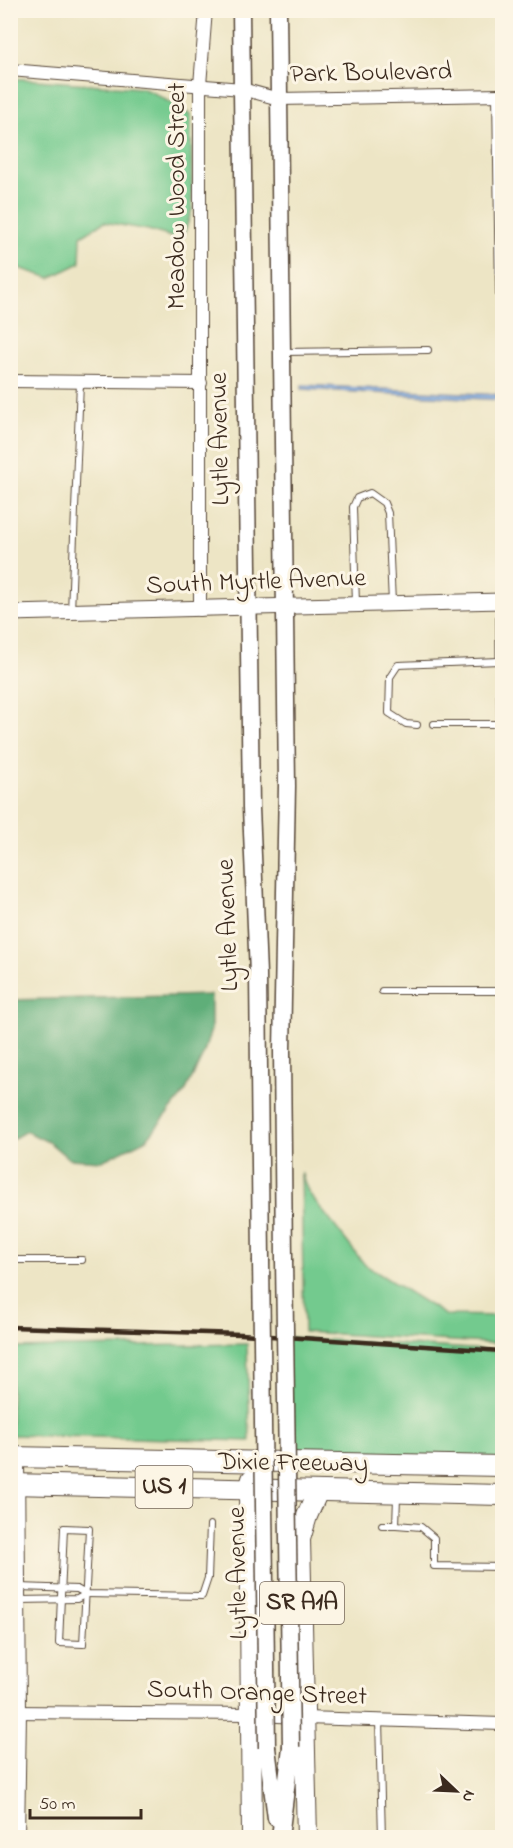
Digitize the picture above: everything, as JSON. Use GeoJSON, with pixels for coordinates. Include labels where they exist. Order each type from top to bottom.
{"type":"FeatureCollection","features":[{"type":"Feature","properties":{"kind":"main road","name":"Lytle Avenue"},"geometry":{"type":"LineString","coordinates":[[241,10],[251,808],[258,974],[267,1748],[279,1838]]}},
{"type":"Feature","properties":{"kind":"main road","name":"Lytle Avenue"},"geometry":{"type":"LineString","coordinates":[[278,10],[287,786],[282,1051],[291,1747],[279,1838]]}},
{"type":"Feature","properties":{"kind":"main road","name":"Dixie Freeway"},"geometry":{"type":"LineString","coordinates":[[14,1457],[502,1466]]}},
{"type":"Feature","properties":{"kind":"main road","name":"SR A1A"},"geometry":{"type":"LineString","coordinates":[[252,1838],[249,1489],[253,1475],[264,1462]]}},
{"type":"Feature","properties":{"kind":"main road"},"geometry":{"type":"LineString","coordinates":[[264,1462],[279,1476],[288,1491],[297,1511],[300,1539]]}},
{"type":"Feature","properties":{"kind":"main road","name":"Dixie Freeway"},"geometry":{"type":"LineString","coordinates":[[14,1484],[502,1495]]}},
{"type":"Feature","properties":{"kind":"main road","name":"SR A1A"},"geometry":{"type":"LineString","coordinates":[[308,1838],[300,1539],[318,1491]]}},
{"type":"Feature","properties":{"kind":"street","name":"Meadow Wood Street"},"geometry":{"type":"LineString","coordinates":[[200,610],[200,85],[206,10]]}},
{"type":"Feature","properties":{"kind":"street","name":"Park Boulevard"},"geometry":{"type":"LineString","coordinates":[[10,70],[242,89],[279,99],[501,95]]}},
{"type":"Feature","properties":{"kind":"street"},"geometry":{"type":"LineString","coordinates":[[501,95],[502,296]]}},
{"type":"Feature","properties":{"kind":"street"},"geometry":{"type":"LineString","coordinates":[[10,381],[201,383]]}},
{"type":"Feature","properties":{"kind":"street","name":"South Myrtle Avenue"},"geometry":{"type":"LineString","coordinates":[[10,614],[501,601]]}},
{"type":"Feature","properties":{"kind":"street"},"geometry":{"type":"LineString","coordinates":[[14,1457],[16,1580],[19,1600],[15,1712],[18,1838]]}},
{"type":"Feature","properties":{"kind":"street","name":"South Orange Street"},"geometry":{"type":"LineString","coordinates":[[15,1712],[252,1714],[305,1718],[502,1724]]}},
{"type":"Feature","properties":{"kind":"lane"},"geometry":{"type":"LineString","coordinates":[[282,352],[428,350]]}},
{"type":"Feature","properties":{"kind":"lane"},"geometry":{"type":"LineString","coordinates":[[71,612],[80,381]]}},
{"type":"Feature","properties":{"kind":"lane"},"geometry":{"type":"LineString","coordinates":[[356,605],[353,507],[357,498],[370,493],[384,503],[388,513],[392,604]]}},
{"type":"Feature","properties":{"kind":"lane"},"geometry":{"type":"LineString","coordinates":[[501,601],[499,661],[502,743]]}},
{"type":"Feature","properties":{"kind":"lane"},"geometry":{"type":"LineString","coordinates":[[417,725],[405,724],[389,713],[390,677],[398,665],[499,661]]}},
{"type":"Feature","properties":{"kind":"lane"},"geometry":{"type":"LineString","coordinates":[[434,724],[500,724]]}},
{"type":"Feature","properties":{"kind":"lane"},"geometry":{"type":"LineString","coordinates":[[382,991],[502,991]]}},
{"type":"Feature","properties":{"kind":"lane"},"geometry":{"type":"LineString","coordinates":[[10,1260],[82,1260]]}},
{"type":"Feature","properties":{"kind":"lane"},"geometry":{"type":"LineString","coordinates":[[396,1525],[397,1493]]}},
{"type":"Feature","properties":{"kind":"lane"},"geometry":{"type":"LineString","coordinates":[[16,1580],[77,1589],[86,1594],[202,1596],[208,1578],[210,1525]]}},
{"type":"Feature","properties":{"kind":"lane"},"geometry":{"type":"LineString","coordinates":[[382,1525],[421,1527],[434,1538],[434,1566],[502,1567]]}},
{"type":"Feature","properties":{"kind":"lane"},"geometry":{"type":"LineString","coordinates":[[64,1528],[89,1529],[83,1644],[59,1643],[62,1588],[64,1528]]}},
{"type":"Feature","properties":{"kind":"lane"},"geometry":{"type":"LineString","coordinates":[[19,1600],[77,1599],[86,1594]]}},
{"type":"Feature","properties":{"kind":"lane"},"geometry":{"type":"LineString","coordinates":[[379,1720],[382,1838]]}},
{"type":"Feature","properties":{"kind":"green space"},"geometry":{"type":"Polygon","coordinates":[[[10,78],[140,88],[152,92],[191,115],[192,210],[182,240],[148,230],[104,222],[81,236],[80,263],[50,278],[11,263],[10,78]]]}},
{"type":"Feature","properties":{"kind":"green space"},"geometry":{"type":"Polygon","coordinates":[[[211,995],[211,1030],[203,1055],[185,1092],[147,1139],[102,1161],[69,1159],[50,1143],[26,1131],[11,1140],[11,1000],[211,995]]]}},
{"type":"Feature","properties":{"kind":"green space"},"geometry":{"type":"Polygon","coordinates":[[[301,1172],[308,1192],[365,1265],[445,1315],[502,1316],[502,1344],[304,1332],[301,1172]]]}},
{"type":"Feature","properties":{"kind":"green space"},"geometry":{"type":"Polygon","coordinates":[[[285,1337],[502,1351],[502,1466],[291,1462],[285,1337]]]}},
{"type":"Feature","properties":{"kind":"green space"},"geometry":{"type":"Polygon","coordinates":[[[247,1344],[250,1441],[11,1435],[11,1348],[247,1344]]]}},
{"type":"Feature","properties":{"kind":"water"},"geometry":{"type":"Polygon","coordinates":[[[302,385],[502,395],[502,400],[302,389],[302,385]]]}},
{"type":"Feature","properties":{"kind":"railway"},"geometry":{"type":"LineString","coordinates":[[10,1327],[241,1334],[502,1351]]}}]}
